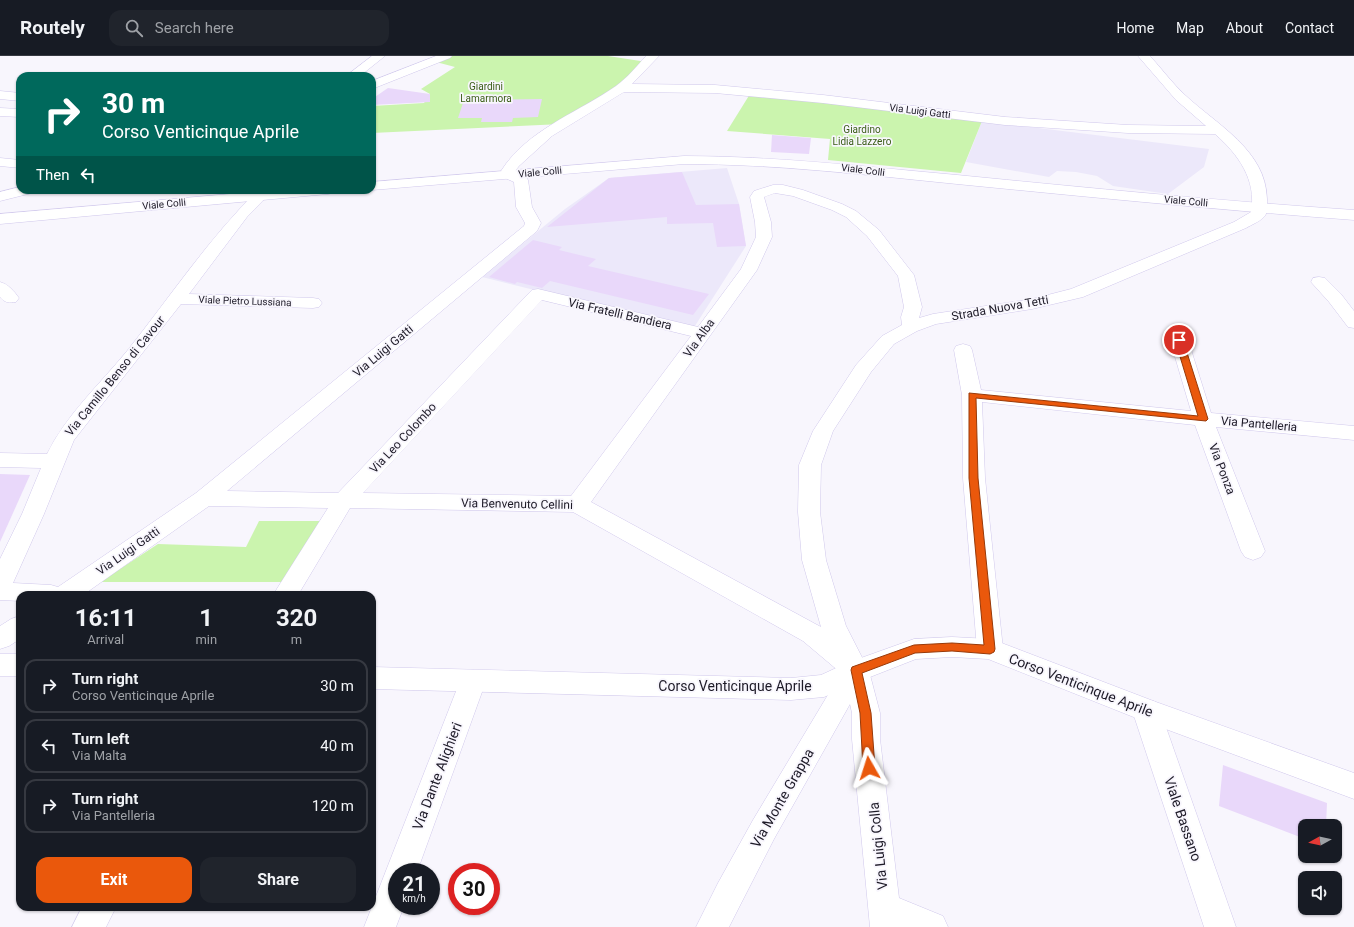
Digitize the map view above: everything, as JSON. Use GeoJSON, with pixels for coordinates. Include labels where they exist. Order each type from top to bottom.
{"type":"FeatureCollection","features":[{"type":"Feature","properties":{"kind":"street"},"geometry":{"type":"LineString","coordinates":[[357,72],[379,56]]}},
{"type":"Feature","properties":{"kind":"street"},"geometry":{"type":"LineString","coordinates":[[376,83],[446,56]]}},
{"type":"Feature","properties":{"kind":"street"},"geometry":{"type":"LineString","coordinates":[[510,175],[508,171],[513,163],[547,133],[621,88],[654,56]]}},
{"type":"Feature","properties":{"kind":"street"},"geometry":{"type":"LineString","coordinates":[[1144,56],[1180,97],[1240,150],[1256,178],[1260,208]]}},
{"type":"Feature","properties":{"kind":"street","name":"Via Luigi Gatti"},"geometry":{"type":"LineString","coordinates":[[621,88],[715,89],[822,99],[1005,121],[1128,129],[1219,130]]}},
{"type":"Feature","properties":{"kind":"street"},"geometry":{"type":"LineString","coordinates":[[0,95],[16,97]]}},
{"type":"Feature","properties":{"kind":"street"},"geometry":{"type":"LineString","coordinates":[[0,112],[16,113]]}},
{"type":"Feature","properties":{"kind":"street","name":"Viale Colli"},"geometry":{"type":"LineString","coordinates":[[376,186],[684,160],[734,160],[824,166],[912,176],[1260,208],[1354,215]]}},
{"type":"Feature","properties":{"kind":"street"},"geometry":{"type":"LineString","coordinates":[[0,162],[16,164]]}},
{"type":"Feature","properties":{"kind":"street","name":"Via Luigi Gatti"},"geometry":{"type":"LineString","coordinates":[[66,591],[204,498],[531,228],[533,222],[524,207],[521,180],[510,175]]}},
{"type":"Feature","properties":{"kind":"street","name":"Via Alba"},"geometry":{"type":"LineString","coordinates":[[577,504],[749,270],[764,237],[763,222],[757,197],[760,194],[773,189],[783,189],[798,193],[837,207],[851,214],[873,233],[906,275],[913,307],[910,318],[911,327]]}},
{"type":"Feature","properties":{"kind":"street"},"geometry":{"type":"LineString","coordinates":[[0,197],[16,193]]}},
{"type":"Feature","properties":{"kind":"street","name":"Viale Colli"},"geometry":{"type":"LineString","coordinates":[[0,219],[253,194]]}},
{"type":"Feature","properties":{"kind":"street","name":"Via Camillo Benso di Cavour"},"geometry":{"type":"LineString","coordinates":[[0,584],[33,514],[65,438],[177,299],[242,214],[262,194]]}},
{"type":"Feature","properties":{"kind":"street","name":"Strada Nuova Tetti"},"geometry":{"type":"LineString","coordinates":[[856,670],[833,626],[814,560],[809,512],[810,465],[823,431],[863,370],[888,340],[911,327],[933,319],[1032,304],[1076,293],[1240,225],[1258,214],[1260,208]]}},
{"type":"Feature","properties":{"kind":"street"},"geometry":{"type":"LineString","coordinates":[[1319,282],[1335,298],[1354,323]]}},
{"type":"Feature","properties":{"kind":"street","name":"Via Fratelli Bandiera"},"geometry":{"type":"LineString","coordinates":[[538,294],[702,333]]}},
{"type":"Feature","properties":{"kind":"street","name":"Via Leo Colombo"},"geometry":{"type":"LineString","coordinates":[[287,591],[343,501],[538,294]]}},
{"type":"Feature","properties":{"kind":"street","name":"Viale Pietro Lussiana"},"geometry":{"type":"LineString","coordinates":[[177,299],[313,303]]}},
{"type":"Feature","properties":{"kind":"street","name":"Via Ponza"},"geometry":{"type":"LineString","coordinates":[[1179,340],[1203,419],[1253,551]]}},
{"type":"Feature","properties":{"kind":"street"},"geometry":{"type":"LineString","coordinates":[[963,350],[972,395],[974,478],[990,649]]}},
{"type":"Feature","properties":{"kind":"street","name":"Via Pantelleria"},"geometry":{"type":"LineString","coordinates":[[972,395],[1354,433]]}},
{"type":"Feature","properties":{"kind":"street"},"geometry":{"type":"LineString","coordinates":[[0,460],[55,461]]}},
{"type":"Feature","properties":{"kind":"street","name":"Via Benvenuto Cellini"},"geometry":{"type":"LineString","coordinates":[[204,498],[577,504],[812,634],[856,670]]}},
{"type":"Feature","properties":{"kind":"street","name":"Via Luigi Gatti"},"geometry":{"type":"LineString","coordinates":[[0,591],[16,592]]}},
{"type":"Feature","properties":{"kind":"street"},"geometry":{"type":"LineString","coordinates":[[0,639],[16,629]]}},
{"type":"Feature","properties":{"kind":"street","name":"Corso Venticinque Aprile"},"geometry":{"type":"LineString","coordinates":[[376,678],[791,689],[824,686],[856,670],[914,649],[952,647],[990,649],[1146,710],[1354,786]]}},
{"type":"Feature","properties":{"kind":"street","name":"Via Luigi Colla"},"geometry":{"type":"LineString","coordinates":[[856,670],[866,713],[866,739],[885,917]]}},
{"type":"Feature","properties":{"kind":"street","name":"Via Monte Grappa"},"geometry":{"type":"LineString","coordinates":[[712,927],[772,812],[856,670]]}},
{"type":"Feature","properties":{"kind":"street","name":"Via Dante Alighieri"},"geometry":{"type":"LineString","coordinates":[[404,863],[473,681]]}},
{"type":"Feature","properties":{"kind":"street","name":"Viale Bassano"},"geometry":{"type":"LineString","coordinates":[[1146,710],[1220,927]]}},
{"type":"Feature","properties":{"kind":"street"},"geometry":{"type":"LineString","coordinates":[[380,927],[388,906]]}},
{"type":"Feature","properties":{"kind":"street"},"geometry":{"type":"LineString","coordinates":[[88,927],[98,911]]}},
{"type":"Feature","properties":{"kind":"street"},"geometry":{"type":"LineString","coordinates":[[885,917],[932,927]]}},
{"type":"Feature","properties":{"kind":"shaded area"},"geometry":{"type":"Polygon","coordinates":[[[982,121],[1209,149],[1204,167],[1168,194],[1113,186],[1097,176],[1076,172],[1057,171],[1049,177],[966,162],[982,121]]]}},
{"type":"Feature","properties":{"kind":"shaded area"},"geometry":{"type":"Polygon","coordinates":[[[727,168],[739,204],[746,246],[693,329],[482,277],[565,209],[609,178],[727,168]]]}},
{"type":"Feature","properties":{"kind":"green space","name":"Giardini Lamarmora"},"geometry":{"type":"Polygon","coordinates":[[[452,56],[608,56],[647,62],[621,88],[562,124],[376,133],[376,106],[424,103],[430,94],[421,89],[455,67],[436,62],[452,56]]]}},
{"type":"Feature","properties":{"kind":"green space","name":"Giardino Lidia Lazzero"},"geometry":{"type":"Polygon","coordinates":[[[750,94],[982,121],[961,173],[828,160],[830,139],[727,131],[750,94]]]}},
{"type":"Feature","properties":{"kind":"green space"},"geometry":{"type":"Polygon","coordinates":[[[259,521],[320,521],[285,582],[100,582],[158,544],[246,547],[259,521]]]}},
{"type":"Feature","properties":{"kind":"building"},"geometry":{"type":"Polygon","coordinates":[[[388,88],[430,94],[430,102],[376,105],[376,96],[388,88]]]}},
{"type":"Feature","properties":{"kind":"building"},"geometry":{"type":"Polygon","coordinates":[[[542,99],[538,117],[513,118],[512,122],[481,122],[482,118],[458,118],[464,100],[542,99]]]}},
{"type":"Feature","properties":{"kind":"building"},"geometry":{"type":"Polygon","coordinates":[[[772,135],[811,138],[809,154],[771,152],[772,135]]]}},
{"type":"Feature","properties":{"kind":"building"},"geometry":{"type":"Polygon","coordinates":[[[682,172],[696,205],[739,204],[746,246],[717,247],[713,223],[667,224],[667,217],[547,227],[609,178],[682,172]]]}},
{"type":"Feature","properties":{"kind":"building"},"geometry":{"type":"Polygon","coordinates":[[[533,240],[562,247],[559,250],[596,259],[588,266],[709,294],[693,315],[550,281],[542,288],[517,282],[515,284],[489,277],[533,240]]]}},
{"type":"Feature","properties":{"kind":"building"},"geometry":{"type":"Polygon","coordinates":[[[0,474],[30,475],[0,542],[0,474]]]}},
{"type":"Feature","properties":{"kind":"building"},"geometry":{"type":"Polygon","coordinates":[[[1223,765],[1327,803],[1326,819],[1298,819],[1298,836],[1219,806],[1223,765]]]}},
{"type":"Feature","properties":{"kind":"route"},"geometry":{"type":"LineString","coordinates":[[869,768],[866,739],[866,713],[856,670],[914,649],[952,647],[990,649],[974,478],[972,395],[1203,419],[1179,340]]}}]}
